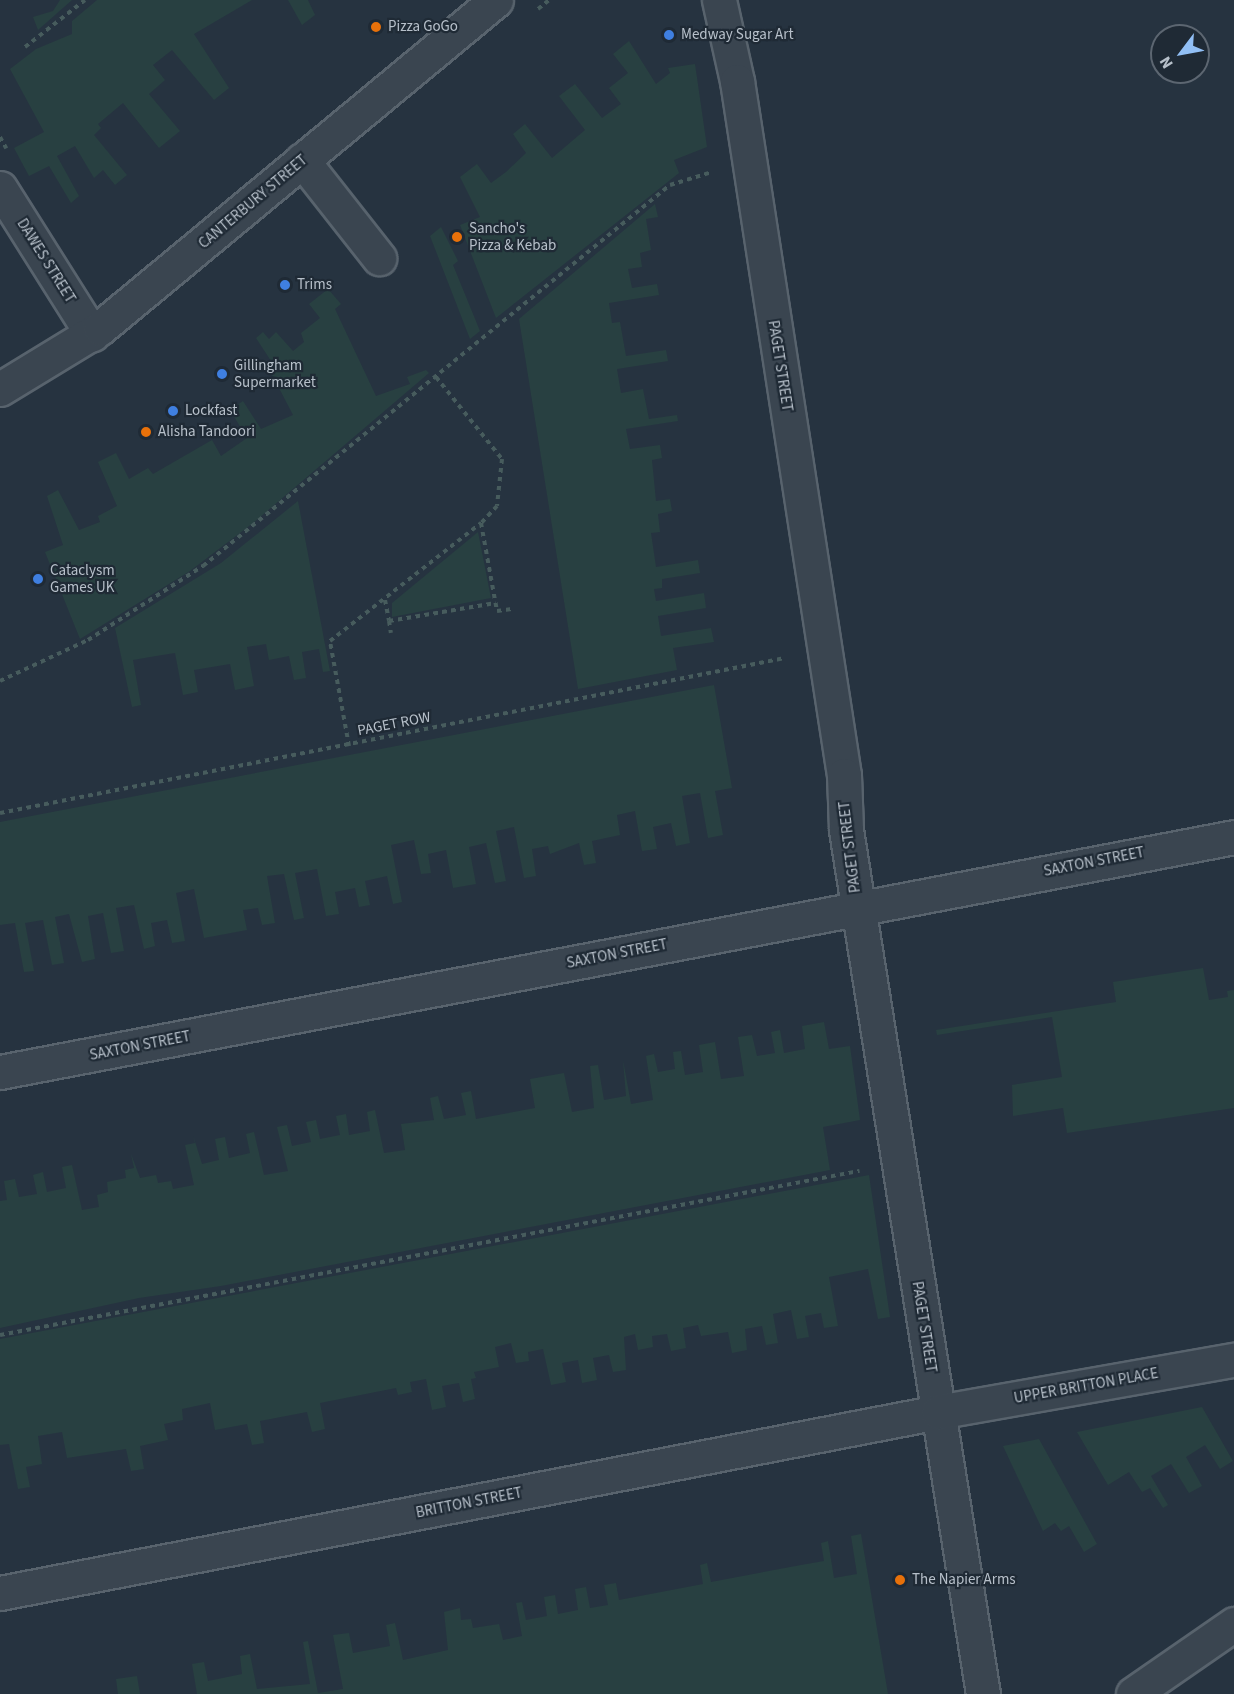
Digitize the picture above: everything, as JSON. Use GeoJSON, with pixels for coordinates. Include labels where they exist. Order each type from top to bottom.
{"type":"FeatureCollection","features":[{"type":"Feature","properties":{"kind":"street","name":"CANTERBURY STREET"},"geometry":{"type":"LineString","coordinates":[[0,389],[92,334],[302,160],[461,10],[496,0]]}},
{"type":"Feature","properties":{"kind":"street","name":"PAGET STREET"},"geometry":{"type":"LineString","coordinates":[[719,0],[737,81],[842,764],[846,830],[983,1694]]}},
{"type":"Feature","properties":{"kind":"street"},"geometry":{"type":"LineString","coordinates":[[302,160],[379,258]]}},
{"type":"Feature","properties":{"kind":"street","name":"DAWES STREET"},"geometry":{"type":"LineString","coordinates":[[0,188],[92,334]]}},
{"type":"Feature","properties":{"kind":"street","name":"SAXTON STREET"},"geometry":{"type":"LineString","coordinates":[[0,1072],[1234,837]]}},
{"type":"Feature","properties":{"kind":"street","name":"UPPER BRITTON PLACE"},"geometry":{"type":"LineString","coordinates":[[938,1412],[1234,1360]]}},
{"type":"Feature","properties":{"kind":"street","name":"BRITTON STREET"},"geometry":{"type":"LineString","coordinates":[[0,1593],[938,1412]]}},
{"type":"Feature","properties":{"kind":"street"},"geometry":{"type":"LineString","coordinates":[[1133,1694],[1234,1624]]}},
{"type":"Feature","properties":{"kind":"path"},"geometry":{"type":"LineString","coordinates":[[25,47],[85,0]]}},
{"type":"Feature","properties":{"kind":"path"},"geometry":{"type":"LineString","coordinates":[[0,137],[10,155]]}},
{"type":"Feature","properties":{"kind":"path"},"geometry":{"type":"LineString","coordinates":[[0,681],[88,640],[203,566],[670,185],[717,171]]}},
{"type":"Feature","properties":{"kind":"path"},"geometry":{"type":"LineString","coordinates":[[349,746],[330,641],[480,523],[496,506],[502,459],[436,377]]}},
{"type":"Feature","properties":{"kind":"path"},"geometry":{"type":"LineString","coordinates":[[480,523],[497,611],[512,609]]}},
{"type":"Feature","properties":{"kind":"path"},"geometry":{"type":"LineString","coordinates":[[385,600],[391,633]]}},
{"type":"Feature","properties":{"kind":"path"},"geometry":{"type":"LineString","coordinates":[[389,621],[495,603]]}},
{"type":"Feature","properties":{"kind":"path","name":"PAGET ROW"},"geometry":{"type":"LineString","coordinates":[[0,813],[349,746],[793,656]]}},
{"type":"Feature","properties":{"kind":"path"},"geometry":{"type":"LineString","coordinates":[[0,1335],[863,1170]]}},
{"type":"Feature","properties":{"kind":"green space"},"geometry":{"type":"Polygon","coordinates":[[[60,0],[72,0],[38,30],[33,17],[53,11],[60,0]]]}},
{"type":"Feature","properties":{"kind":"green space"},"geometry":{"type":"Polygon","coordinates":[[[97,0],[252,0],[194,34],[229,88],[214,100],[172,50],[153,65],[165,80],[149,94],[180,131],[159,148],[123,103],[98,124],[101,128],[94,135],[127,175],[115,185],[103,170],[94,178],[75,146],[57,156],[79,196],[71,203],[49,166],[29,176],[14,148],[44,132],[10,69],[36,49],[72,34],[72,21],[97,0]]]}},
{"type":"Feature","properties":{"kind":"green space"},"geometry":{"type":"Polygon","coordinates":[[[288,0],[308,0],[315,15],[302,25],[288,0]]]}},
{"type":"Feature","properties":{"kind":"green space"},"geometry":{"type":"Polygon","coordinates":[[[629,41],[656,84],[670,73],[668,68],[695,64],[707,147],[674,160],[679,173],[496,318],[460,225],[480,217],[460,177],[477,164],[491,183],[506,172],[526,153],[513,134],[525,124],[552,158],[585,130],[559,96],[575,84],[602,118],[621,104],[609,88],[628,73],[613,54],[629,41]]]}},
{"type":"Feature","properties":{"kind":"green space"},"geometry":{"type":"Polygon","coordinates":[[[655,204],[658,217],[646,219],[651,250],[640,253],[642,267],[628,269],[632,288],[657,284],[659,295],[609,303],[612,323],[620,322],[626,356],[666,350],[668,361],[617,369],[621,393],[643,389],[649,419],[677,415],[678,421],[626,429],[630,449],[660,445],[662,458],[652,460],[656,501],[670,499],[672,511],[658,514],[660,532],[651,533],[656,567],[698,560],[700,573],[662,579],[662,588],[654,589],[656,601],[704,593],[706,608],[658,616],[661,636],[711,628],[714,642],[673,648],[677,670],[578,689],[519,319],[655,204]]]}},
{"type":"Feature","properties":{"kind":"green space"},"geometry":{"type":"Polygon","coordinates":[[[441,227],[458,261],[453,265],[480,331],[470,339],[430,236],[441,227]]]}},
{"type":"Feature","properties":{"kind":"green space"},"geometry":{"type":"Polygon","coordinates":[[[328,289],[341,304],[335,309],[376,396],[410,384],[407,377],[426,370],[429,373],[253,523],[190,571],[80,639],[45,552],[63,545],[47,496],[58,490],[79,530],[100,522],[98,516],[117,506],[98,462],[116,453],[129,479],[148,468],[153,474],[212,440],[221,456],[247,438],[230,410],[243,401],[261,429],[293,415],[267,365],[271,361],[256,338],[263,332],[269,339],[276,332],[293,351],[304,342],[301,333],[320,318],[309,304],[328,289]]]}},
{"type":"Feature","properties":{"kind":"green space"},"geometry":{"type":"Polygon","coordinates":[[[298,501],[330,671],[323,672],[319,649],[302,652],[306,678],[294,680],[289,656],[269,660],[266,644],[247,647],[254,686],[235,690],[230,664],[194,670],[198,692],[183,695],[175,653],[133,660],[141,705],[132,707],[115,628],[221,563],[298,501]]]}},
{"type":"Feature","properties":{"kind":"green space"},"geometry":{"type":"Polygon","coordinates":[[[478,532],[491,598],[392,617],[392,603],[478,532]]]}},
{"type":"Feature","properties":{"kind":"green space"},"geometry":{"type":"Polygon","coordinates":[[[714,685],[732,788],[715,791],[723,835],[708,838],[700,793],[682,796],[690,843],[676,846],[671,823],[653,827],[657,849],[642,851],[635,811],[617,815],[620,835],[592,841],[596,863],[584,865],[579,843],[550,854],[548,846],[532,849],[536,876],[524,878],[514,827],[496,831],[506,881],[495,883],[486,843],[469,847],[476,884],[453,888],[446,850],[428,854],[431,873],[421,874],[414,840],[391,845],[402,902],[393,904],[387,876],[365,881],[370,905],[359,907],[355,888],[335,892],[339,914],[326,916],[317,869],[295,873],[304,918],[294,920],[284,874],[267,876],[275,923],[262,925],[258,908],[243,910],[247,930],[204,938],[194,889],[176,893],[185,941],[172,943],[167,920],[151,923],[155,946],[144,949],[134,905],[116,908],[124,951],[111,953],[103,913],[88,916],[95,959],[82,962],[69,914],[55,917],[64,963],[52,965],[43,920],[25,923],[34,971],[24,972],[15,923],[0,925],[0,822],[714,685]]]}},
{"type":"Feature","properties":{"kind":"green space"},"geometry":{"type":"Polygon","coordinates":[[[1203,968],[1209,1000],[1228,997],[1227,991],[1234,990],[1234,1108],[1067,1133],[1063,1108],[1013,1116],[1012,1085],[1062,1077],[1052,1017],[937,1035],[936,1030],[1116,1002],[1113,982],[1203,968]]]}},
{"type":"Feature","properties":{"kind":"green space"},"geometry":{"type":"Polygon","coordinates":[[[824,1022],[829,1049],[850,1046],[860,1120],[823,1127],[830,1170],[221,1286],[139,1298],[0,1328],[0,1201],[7,1200],[4,1181],[15,1179],[19,1197],[37,1194],[33,1175],[43,1172],[47,1192],[66,1188],[62,1167],[72,1165],[82,1210],[99,1207],[97,1195],[108,1192],[107,1182],[126,1178],[125,1170],[134,1168],[131,1154],[140,1178],[156,1175],[158,1183],[171,1181],[173,1189],[194,1185],[185,1145],[195,1143],[193,1135],[202,1164],[219,1160],[215,1139],[225,1137],[229,1158],[250,1153],[246,1134],[254,1132],[264,1175],[288,1171],[277,1127],[287,1125],[292,1146],[311,1142],[306,1122],[316,1120],[320,1139],[340,1135],[336,1116],[346,1114],[349,1135],[370,1131],[367,1112],[375,1110],[384,1153],[405,1150],[401,1124],[434,1120],[430,1098],[438,1096],[444,1119],[466,1115],[461,1093],[471,1091],[476,1119],[519,1111],[535,1108],[530,1079],[564,1073],[572,1112],[594,1108],[590,1066],[598,1065],[604,1100],[626,1096],[623,1060],[631,1104],[653,1100],[646,1056],[654,1054],[658,1072],[675,1069],[673,1052],[681,1051],[685,1075],[703,1072],[699,1045],[715,1042],[721,1079],[744,1076],[738,1037],[752,1035],[757,1056],[775,1053],[771,1032],[780,1030],[784,1053],[805,1049],[802,1026],[824,1022]]]}},
{"type":"Feature","properties":{"kind":"green space"},"geometry":{"type":"Polygon","coordinates":[[[869,1175],[890,1317],[878,1319],[868,1269],[829,1277],[838,1326],[824,1328],[821,1313],[805,1316],[809,1337],[797,1339],[791,1310],[773,1314],[778,1343],[766,1345],[762,1326],[745,1329],[747,1350],[732,1353],[728,1332],[701,1336],[698,1325],[683,1328],[686,1348],[671,1351],[667,1334],[652,1336],[653,1347],[638,1350],[635,1334],[624,1337],[626,1370],[613,1372],[609,1355],[593,1358],[597,1380],[582,1383],[578,1360],[562,1363],[566,1382],[551,1385],[543,1349],[528,1352],[529,1361],[516,1363],[511,1343],[495,1347],[499,1367],[474,1372],[476,1378],[471,1379],[475,1399],[463,1402],[459,1383],[442,1386],[446,1407],[432,1410],[426,1379],[410,1382],[412,1392],[398,1395],[396,1388],[320,1403],[325,1429],[312,1432],[307,1412],[260,1421],[264,1443],[252,1445],[247,1424],[215,1430],[210,1403],[182,1409],[183,1420],[164,1424],[168,1440],[140,1446],[144,1469],[131,1471],[126,1449],[67,1458],[62,1432],[38,1436],[42,1464],[26,1467],[30,1487],[18,1489],[9,1444],[0,1445],[0,1339],[869,1175]]]}},
{"type":"Feature","properties":{"kind":"green space"},"geometry":{"type":"Polygon","coordinates":[[[1202,1407],[1233,1461],[1220,1469],[1205,1445],[1186,1457],[1202,1486],[1189,1493],[1171,1464],[1151,1476],[1168,1505],[1163,1508],[1150,1488],[1142,1492],[1129,1472],[1108,1485],[1077,1432],[1202,1407]]]}},
{"type":"Feature","properties":{"kind":"green space"},"geometry":{"type":"Polygon","coordinates":[[[1039,1439],[1097,1544],[1084,1552],[1069,1526],[1061,1531],[1055,1523],[1043,1531],[1003,1446],[1039,1439]]]}},
{"type":"Feature","properties":{"kind":"green space"},"geometry":{"type":"Polygon","coordinates":[[[861,1534],[888,1694],[197,1694],[192,1664],[204,1662],[208,1681],[242,1674],[240,1656],[250,1654],[257,1689],[310,1684],[303,1642],[308,1641],[318,1693],[343,1689],[333,1635],[349,1633],[353,1653],[390,1646],[386,1625],[395,1623],[403,1660],[448,1650],[444,1612],[460,1608],[461,1620],[471,1619],[473,1628],[499,1624],[503,1640],[522,1636],[516,1603],[522,1602],[526,1620],[547,1616],[544,1597],[555,1595],[558,1614],[578,1610],[575,1589],[586,1587],[590,1608],[608,1605],[604,1585],[616,1583],[619,1600],[703,1584],[700,1565],[707,1563],[711,1582],[824,1561],[821,1543],[828,1541],[834,1578],[857,1574],[851,1536],[861,1534]]]}},
{"type":"Feature","properties":{"kind":"green space"},"geometry":{"type":"Polygon","coordinates":[[[137,1676],[140,1694],[118,1694],[116,1679],[137,1676]]]}},
{"type":"Feature","properties":{"kind":"place","name":"Pizza GoGo"},"geometry":{"type":"Point","coordinates":[376,27]}},
{"type":"Feature","properties":{"kind":"place","name":"Medway Sugar Art"},"geometry":{"type":"Point","coordinates":[669,35]}},
{"type":"Feature","properties":{"kind":"place","name":"Sancho's Pizza & Kebab"},"geometry":{"type":"Point","coordinates":[457,237]}},
{"type":"Feature","properties":{"kind":"place","name":"Trims"},"geometry":{"type":"Point","coordinates":[285,285]}},
{"type":"Feature","properties":{"kind":"place","name":"Gillingham Supermarket"},"geometry":{"type":"Point","coordinates":[222,374]}},
{"type":"Feature","properties":{"kind":"place","name":"Lockfast"},"geometry":{"type":"Point","coordinates":[173,411]}},
{"type":"Feature","properties":{"kind":"place","name":"Alisha Tandoori"},"geometry":{"type":"Point","coordinates":[146,432]}},
{"type":"Feature","properties":{"kind":"place","name":"Cataclysm Games UK"},"geometry":{"type":"Point","coordinates":[38,579]}},
{"type":"Feature","properties":{"kind":"place","name":"The Napier Arms"},"geometry":{"type":"Point","coordinates":[900,1580]}}]}
